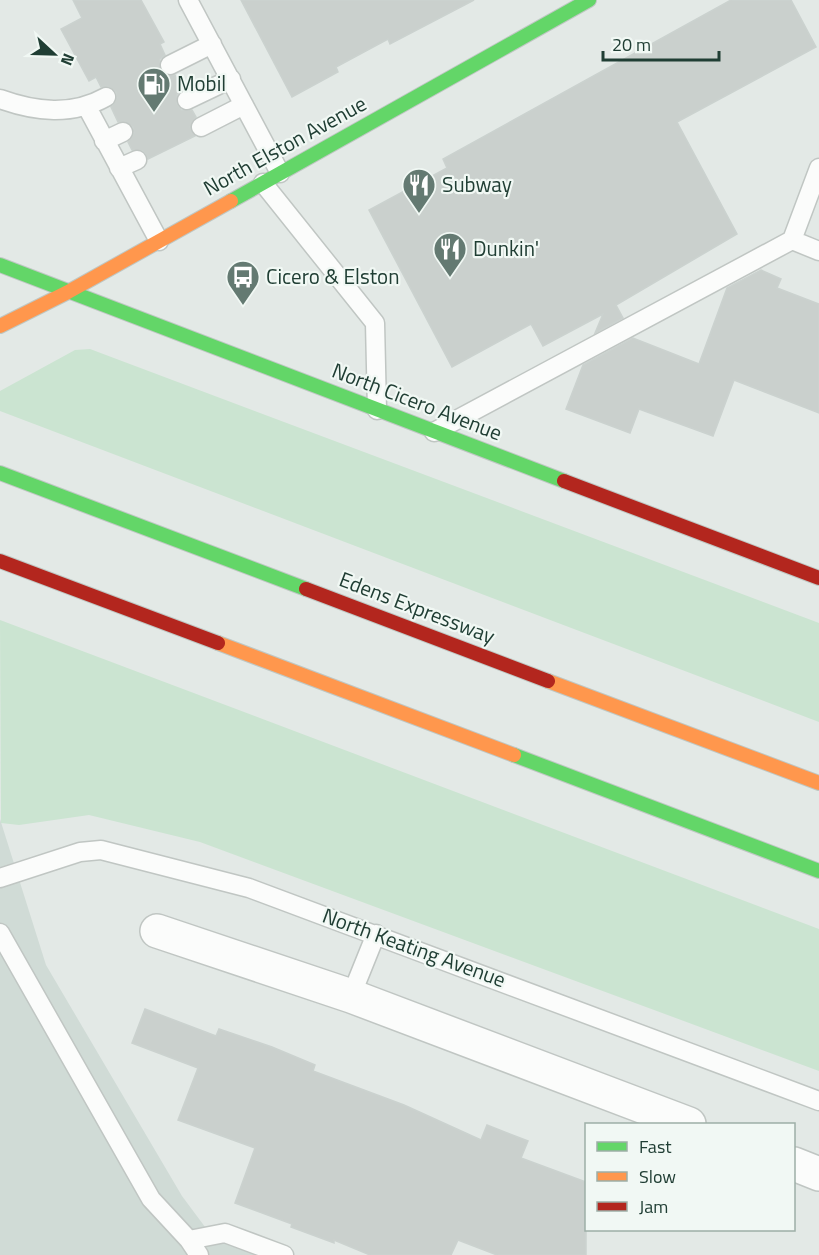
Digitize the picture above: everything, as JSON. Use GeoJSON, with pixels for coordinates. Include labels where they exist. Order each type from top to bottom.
{"type":"FeatureCollection","features":[{"type":"Feature","properties":{"kind":"main road","name":"North Elston Avenue"},"geometry":{"type":"LineString","coordinates":[[0,326],[68,292],[589,0]]}},
{"type":"Feature","properties":{"kind":"main road","name":"North Cicero Avenue"},"geometry":{"type":"LineString","coordinates":[[0,265],[819,578]]}},
{"type":"Feature","properties":{"kind":"main road","name":"Edens Expressway"},"geometry":{"type":"LineString","coordinates":[[0,473],[819,783]]}},
{"type":"Feature","properties":{"kind":"main road"},"geometry":{"type":"LineString","coordinates":[[0,561],[819,870]]}},
{"type":"Feature","properties":{"kind":"street"},"geometry":{"type":"LineString","coordinates":[[157,931],[351,996],[684,1123]]}},
{"type":"Feature","properties":{"kind":"street"},"geometry":{"type":"LineString","coordinates":[[795,1164],[819,1174]]}},
{"type":"Feature","properties":{"kind":"lane"},"geometry":{"type":"LineString","coordinates":[[188,0],[280,173]]}},
{"type":"Feature","properties":{"kind":"lane"},"geometry":{"type":"LineString","coordinates":[[170,65],[212,44]]}},
{"type":"Feature","properties":{"kind":"lane"},"geometry":{"type":"LineString","coordinates":[[187,100],[231,79]]}},
{"type":"Feature","properties":{"kind":"lane"},"geometry":{"type":"LineString","coordinates":[[0,99],[30,110],[87,107],[106,97]]}},
{"type":"Feature","properties":{"kind":"lane"},"geometry":{"type":"LineString","coordinates":[[201,127],[244,105]]}},
{"type":"Feature","properties":{"kind":"lane"},"geometry":{"type":"LineString","coordinates":[[87,107],[159,241]]}},
{"type":"Feature","properties":{"kind":"lane"},"geometry":{"type":"LineString","coordinates":[[104,141],[123,132]]}},
{"type":"Feature","properties":{"kind":"lane"},"geometry":{"type":"LineString","coordinates":[[119,168],[137,160]]}},
{"type":"Feature","properties":{"kind":"lane"},"geometry":{"type":"LineString","coordinates":[[435,432],[792,240],[819,168]]}},
{"type":"Feature","properties":{"kind":"lane"},"geometry":{"type":"LineString","coordinates":[[263,183],[375,323],[377,410]]}},
{"type":"Feature","properties":{"kind":"lane"},"geometry":{"type":"LineString","coordinates":[[792,240],[819,251]]}},
{"type":"Feature","properties":{"kind":"lane","name":"North Keating Avenue"},"geometry":{"type":"LineString","coordinates":[[0,878],[80,852],[101,850],[249,888],[819,1101]]}},
{"type":"Feature","properties":{"kind":"lane"},"geometry":{"type":"LineString","coordinates":[[0,933],[151,1199],[194,1247],[225,1233],[284,1255]]}},
{"type":"Feature","properties":{"kind":"lane"},"geometry":{"type":"LineString","coordinates":[[351,996],[376,934]]}},
{"type":"Feature","properties":{"kind":"shaded area"},"geometry":{"type":"Polygon","coordinates":[[[0,819],[46,965],[182,1196],[214,1239],[257,1255],[0,1255],[0,819]]]}},
{"type":"Feature","properties":{"kind":"green space"},"geometry":{"type":"Polygon","coordinates":[[[90,349],[819,623],[819,722],[0,411],[0,391],[75,350],[90,349]]]}},
{"type":"Feature","properties":{"kind":"green space"},"geometry":{"type":"Polygon","coordinates":[[[0,620],[819,929],[819,1071],[200,842],[89,815],[19,825],[1,823],[0,620]]]}},
{"type":"Feature","properties":{"kind":"building"},"geometry":{"type":"Polygon","coordinates":[[[73,0],[141,0],[164,42],[160,44],[165,55],[160,59],[160,69],[164,75],[175,75],[182,90],[177,94],[177,104],[181,110],[192,110],[196,117],[190,127],[195,136],[148,159],[143,151],[132,150],[128,142],[134,133],[133,127],[124,121],[118,122],[111,107],[117,98],[116,92],[107,86],[101,87],[96,77],[89,81],[61,29],[82,18],[73,0]]]}},
{"type":"Feature","properties":{"kind":"building"},"geometry":{"type":"Polygon","coordinates":[[[241,0],[474,0],[390,44],[388,39],[336,67],[338,72],[292,97],[241,0]]]}},
{"type":"Feature","properties":{"kind":"building"},"geometry":{"type":"Polygon","coordinates":[[[731,0],[791,0],[816,47],[677,122],[737,234],[616,305],[623,318],[595,333],[603,314],[543,346],[531,324],[452,367],[369,210],[447,168],[443,159],[731,0]]]}},
{"type":"Feature","properties":{"kind":"building"},"geometry":{"type":"Polygon","coordinates":[[[761,270],[781,279],[777,288],[819,304],[819,413],[734,380],[713,436],[639,409],[630,433],[566,409],[583,365],[633,338],[699,364],[727,288],[761,270]]]}},
{"type":"Feature","properties":{"kind":"building"},"geometry":{"type":"Polygon","coordinates":[[[145,1009],[216,1036],[219,1029],[272,1047],[315,1065],[313,1071],[404,1105],[481,1140],[487,1125],[528,1141],[521,1158],[585,1182],[586,1255],[497,1255],[458,1240],[451,1255],[370,1255],[334,1240],[334,1243],[291,1227],[292,1224],[235,1203],[255,1148],[178,1120],[198,1068],[132,1043],[145,1009]]]}},
{"type":"Feature","properties":{"kind":"traffic: fast"},"geometry":{"type":"LineString","coordinates":[[231,201],[589,0]]}},
{"type":"Feature","properties":{"kind":"traffic: fast"},"geometry":{"type":"LineString","coordinates":[[0,265],[564,481]]}},
{"type":"Feature","properties":{"kind":"traffic: fast"},"geometry":{"type":"LineString","coordinates":[[0,473],[306,589]]}},
{"type":"Feature","properties":{"kind":"traffic: fast"},"geometry":{"type":"LineString","coordinates":[[514,755],[819,871]]}},
{"type":"Feature","properties":{"kind":"traffic: slow"},"geometry":{"type":"LineString","coordinates":[[0,326],[68,292],[231,201]]}},
{"type":"Feature","properties":{"kind":"traffic: slow"},"geometry":{"type":"LineString","coordinates":[[218,643],[514,755]]}},
{"type":"Feature","properties":{"kind":"traffic: slow"},"geometry":{"type":"LineString","coordinates":[[548,681],[819,783]]}},
{"type":"Feature","properties":{"kind":"traffic: jam"},"geometry":{"type":"LineString","coordinates":[[564,481],[819,578]]}},
{"type":"Feature","properties":{"kind":"traffic: jam"},"geometry":{"type":"LineString","coordinates":[[0,561],[218,643]]}},
{"type":"Feature","properties":{"kind":"traffic: jam"},"geometry":{"type":"LineString","coordinates":[[306,589],[548,681]]}},
{"type":"Feature","properties":{"kind":"place","name":"Mobil"},"geometry":{"type":"Point","coordinates":[154,113]}},
{"type":"Feature","properties":{"kind":"place","name":"Subway"},"geometry":{"type":"Point","coordinates":[419,214]}},
{"type":"Feature","properties":{"kind":"place","name":"Dunkin'"},"geometry":{"type":"Point","coordinates":[450,278]}},
{"type":"Feature","properties":{"kind":"place","name":"Cicero & Elston"},"geometry":{"type":"Point","coordinates":[243,306]}}]}
